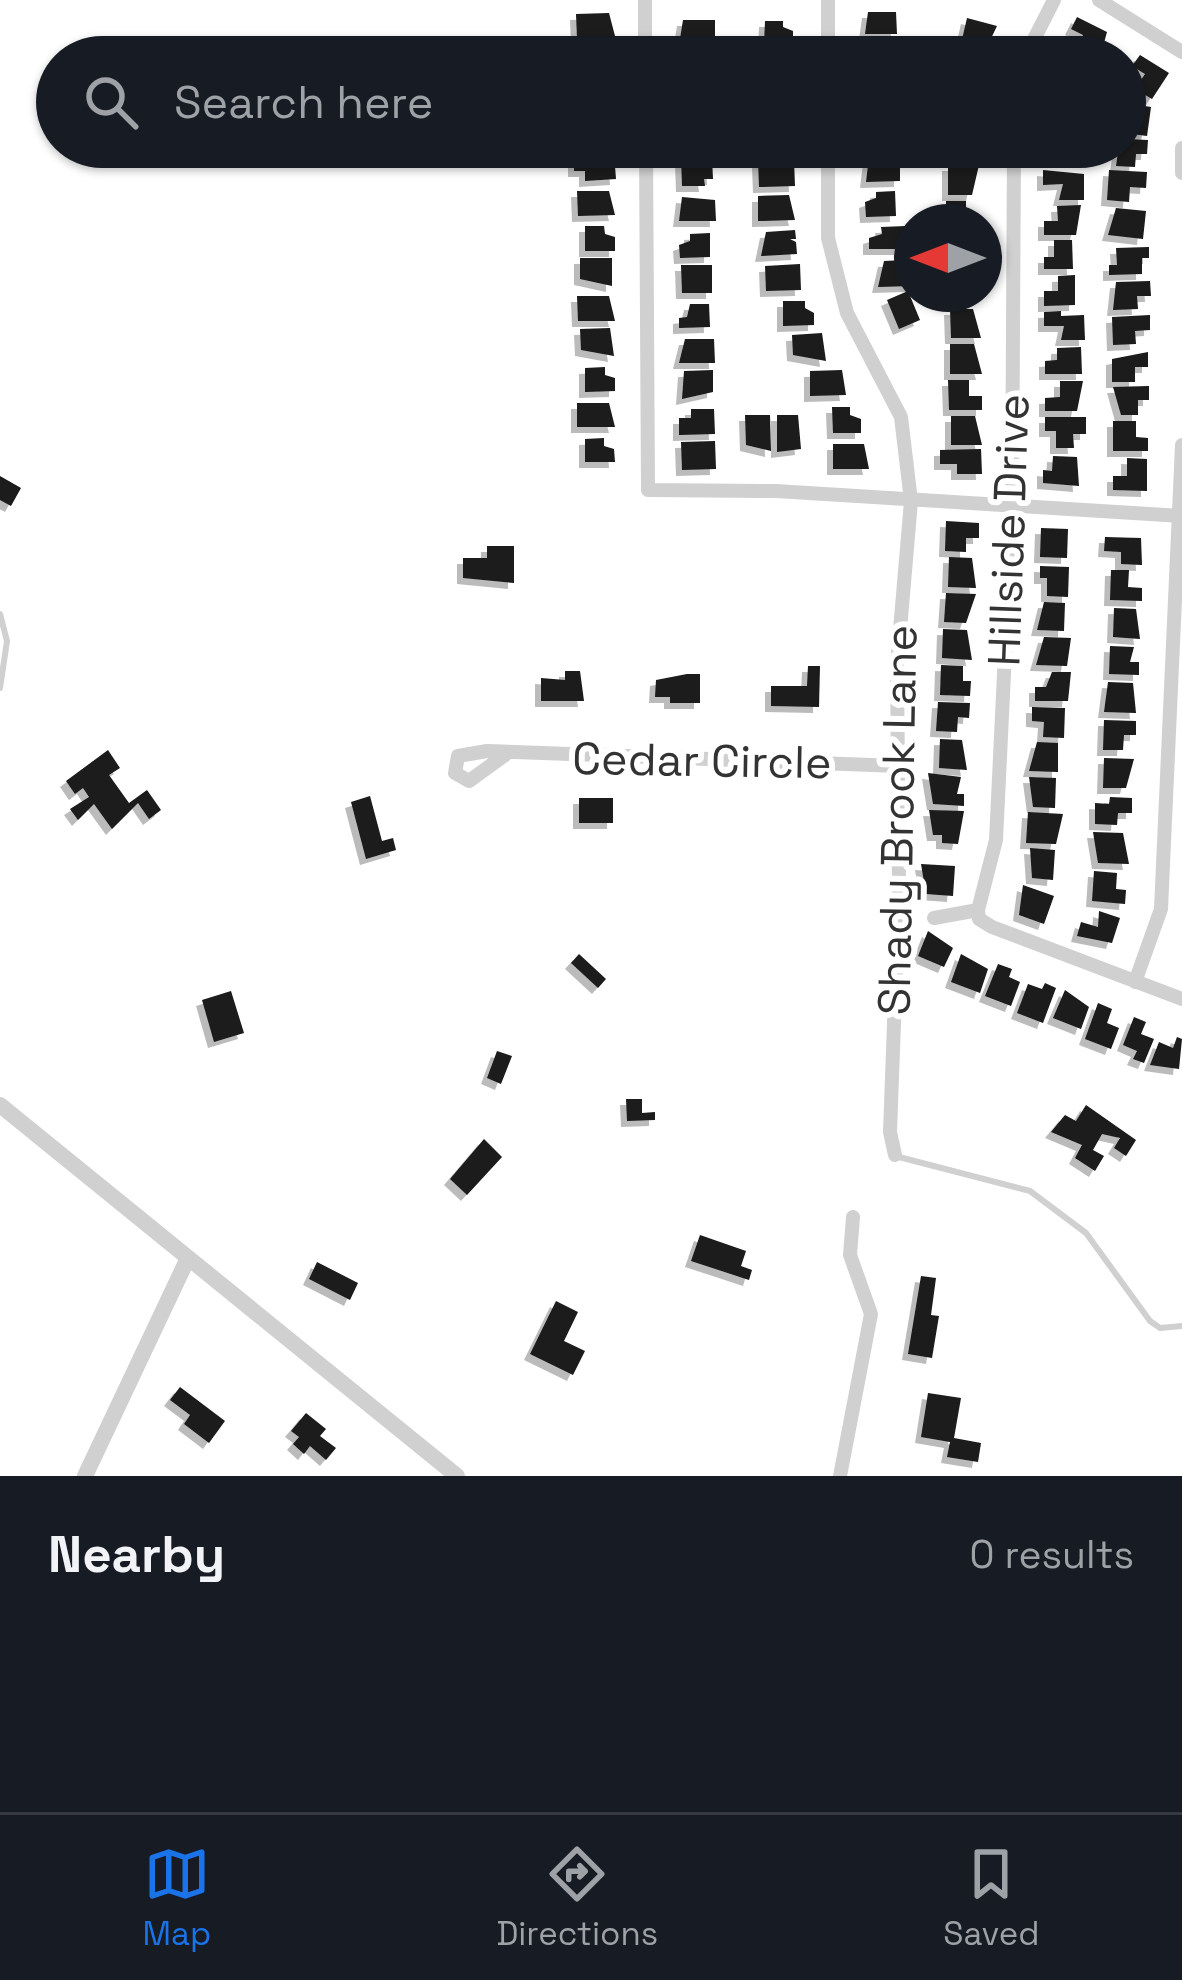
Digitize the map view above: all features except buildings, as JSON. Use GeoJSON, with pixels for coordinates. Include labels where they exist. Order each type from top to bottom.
{"type":"FeatureCollection","features":[{"type":"Feature","properties":{"kind":"street"},"geometry":{"type":"LineString","coordinates":[[645,0],[645,36]]}},
{"type":"Feature","properties":{"kind":"street"},"geometry":{"type":"LineString","coordinates":[[828,0],[828,36]]}},
{"type":"Feature","properties":{"kind":"street"},"geometry":{"type":"LineString","coordinates":[[1036,36],[1054,0]]}},
{"type":"Feature","properties":{"kind":"street"},"geometry":{"type":"LineString","coordinates":[[1100,0],[1182,52]]}},
{"type":"Feature","properties":{"kind":"street"},"geometry":{"type":"LineString","coordinates":[[1182,148],[1182,173]]}},
{"type":"Feature","properties":{"kind":"street"},"geometry":{"type":"LineString","coordinates":[[646,168],[647,490],[1181,516]]}},
{"type":"Feature","properties":{"kind":"street","name":"Shady Brook Lane"},"geometry":{"type":"LineString","coordinates":[[828,168],[828,238],[847,313],[901,416],[911,501],[897,665],[890,1132],[895,1154]]}},
{"type":"Feature","properties":{"kind":"street","name":"Hillside Drive"},"geometry":{"type":"LineString","coordinates":[[978,910],[996,840],[1012,508],[1014,168]]}},
{"type":"Feature","properties":{"kind":"street"},"geometry":{"type":"LineString","coordinates":[[1135,982],[1161,909],[1182,445]]}},
{"type":"Feature","properties":{"kind":"street","name":"Cedar Circle"},"geometry":{"type":"LineString","coordinates":[[505,755],[898,766]]}},
{"type":"Feature","properties":{"kind":"street"},"geometry":{"type":"LineString","coordinates":[[934,918],[978,910],[979,919],[992,927],[1182,999]]}},
{"type":"Feature","properties":{"kind":"street"},"geometry":{"type":"LineString","coordinates":[[0,1105],[457,1476]]}},
{"type":"Feature","properties":{"kind":"street"},"geometry":{"type":"LineString","coordinates":[[840,1476],[872,1315],[850,1255],[854,1217]]}},
{"type":"Feature","properties":{"kind":"street"},"geometry":{"type":"LineString","coordinates":[[86,1476],[188,1258]]}},
{"type":"Feature","properties":{"kind":"lane"},"geometry":{"type":"LineString","coordinates":[[0,614],[7,641],[0,688]]}},
{"type":"Feature","properties":{"kind":"lane","name":"Shady Brook Lane"},"geometry":{"type":"LineString","coordinates":[[895,1154],[1030,1191],[1086,1233],[1150,1321],[1160,1328],[1182,1326]]}}]}
